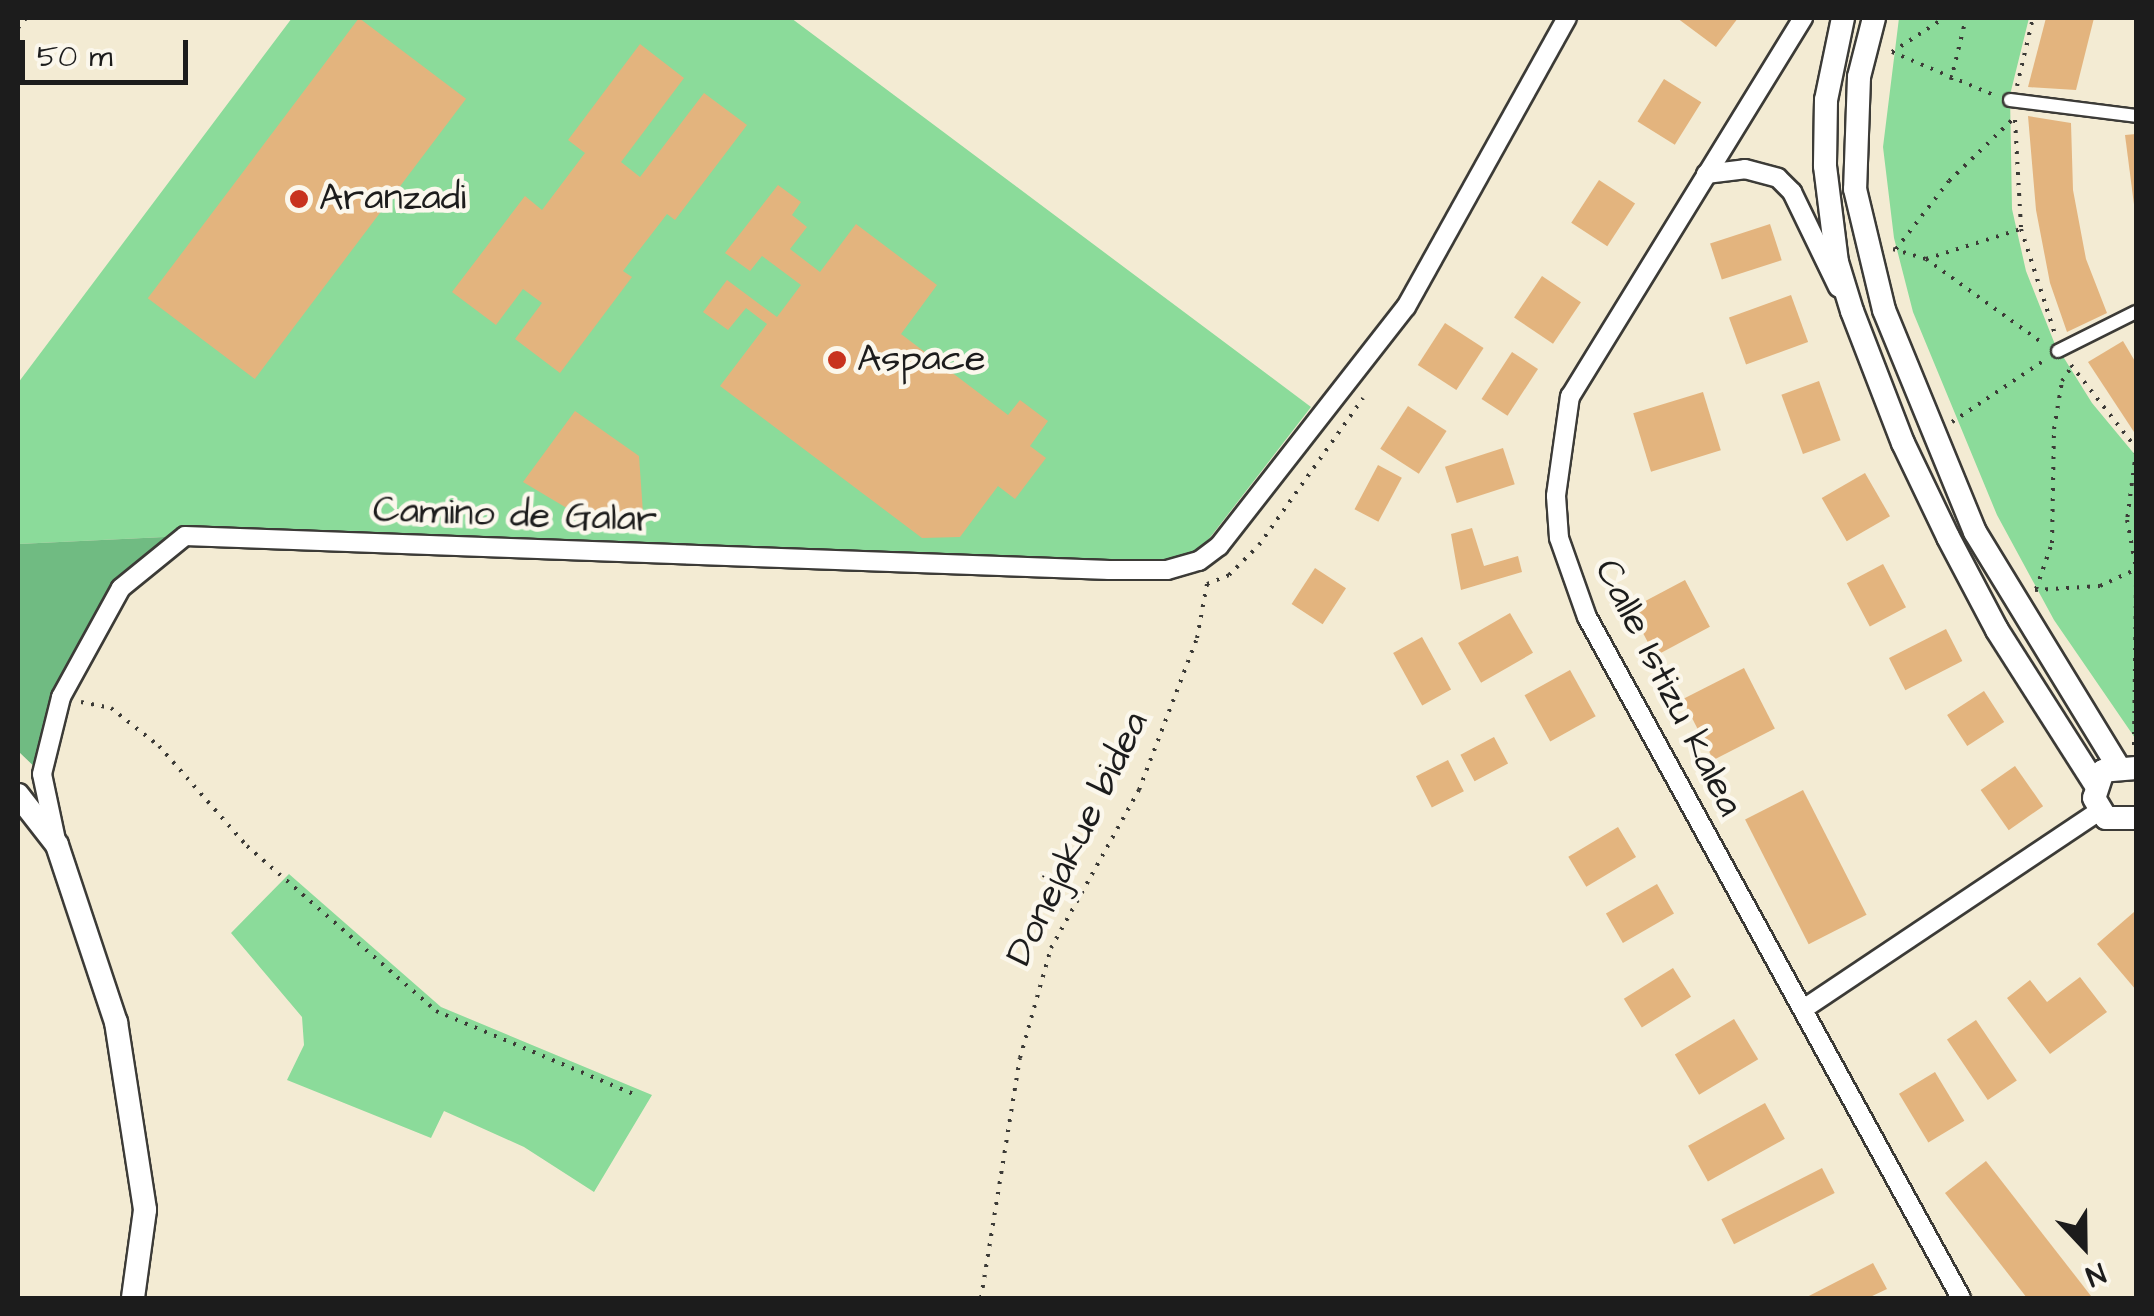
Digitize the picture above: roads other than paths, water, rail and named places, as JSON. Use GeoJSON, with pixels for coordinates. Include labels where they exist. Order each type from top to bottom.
{"type":"FeatureCollection","features":[{"type":"Feature","properties":{"kind":"street","name":"Camino de Galar"},"geometry":{"type":"LineString","coordinates":[[57,845],[42,774],[62,698],[121,588],[185,536],[1109,570],[1167,570],[1198,561],[1232,531],[1406,307],[1567,18]]}},
{"type":"Feature","properties":{"kind":"street","name":"Calle Istizu kalea"},"geometry":{"type":"LineString","coordinates":[[1803,18],[1570,396],[1556,496],[1560,538],[1586,618],[1805,1008],[1960,1298]]}},
{"type":"Feature","properties":{"kind":"street"},"geometry":{"type":"LineString","coordinates":[[1844,18],[1826,100],[1825,166],[1837,262],[1852,311],[1903,443],[1955,550],[2095,784],[2099,811]]}},
{"type":"Feature","properties":{"kind":"street"},"geometry":{"type":"LineString","coordinates":[[1874,18],[1859,77],[1855,189],[1884,310],[1975,532],[2129,759],[2095,784]]}},
{"type":"Feature","properties":{"kind":"street"},"geometry":{"type":"LineString","coordinates":[[2013,100],[2136,116]]}},
{"type":"Feature","properties":{"kind":"street"},"geometry":{"type":"LineString","coordinates":[[1706,174],[1745,168],[1778,178],[1792,192],[1852,311]]}},
{"type":"Feature","properties":{"kind":"street"},"geometry":{"type":"LineString","coordinates":[[2060,350],[2136,312]]}},
{"type":"Feature","properties":{"kind":"street"},"geometry":{"type":"LineString","coordinates":[[18,795],[57,845],[116,1022],[145,1210],[133,1298]]}},
{"type":"Feature","properties":{"kind":"street"},"geometry":{"type":"LineString","coordinates":[[1805,1008],[2099,811]]}},
{"type":"Feature","properties":{"kind":"street"},"geometry":{"type":"LineString","coordinates":[[2099,811],[2133,825]]}},
{"type":"Feature","properties":{"kind":"place","name":"Aranzadi"},"geometry":{"type":"Point","coordinates":[299,199]}},
{"type":"Feature","properties":{"kind":"place","name":"Aspace"},"geometry":{"type":"Point","coordinates":[837,360]}}]}
